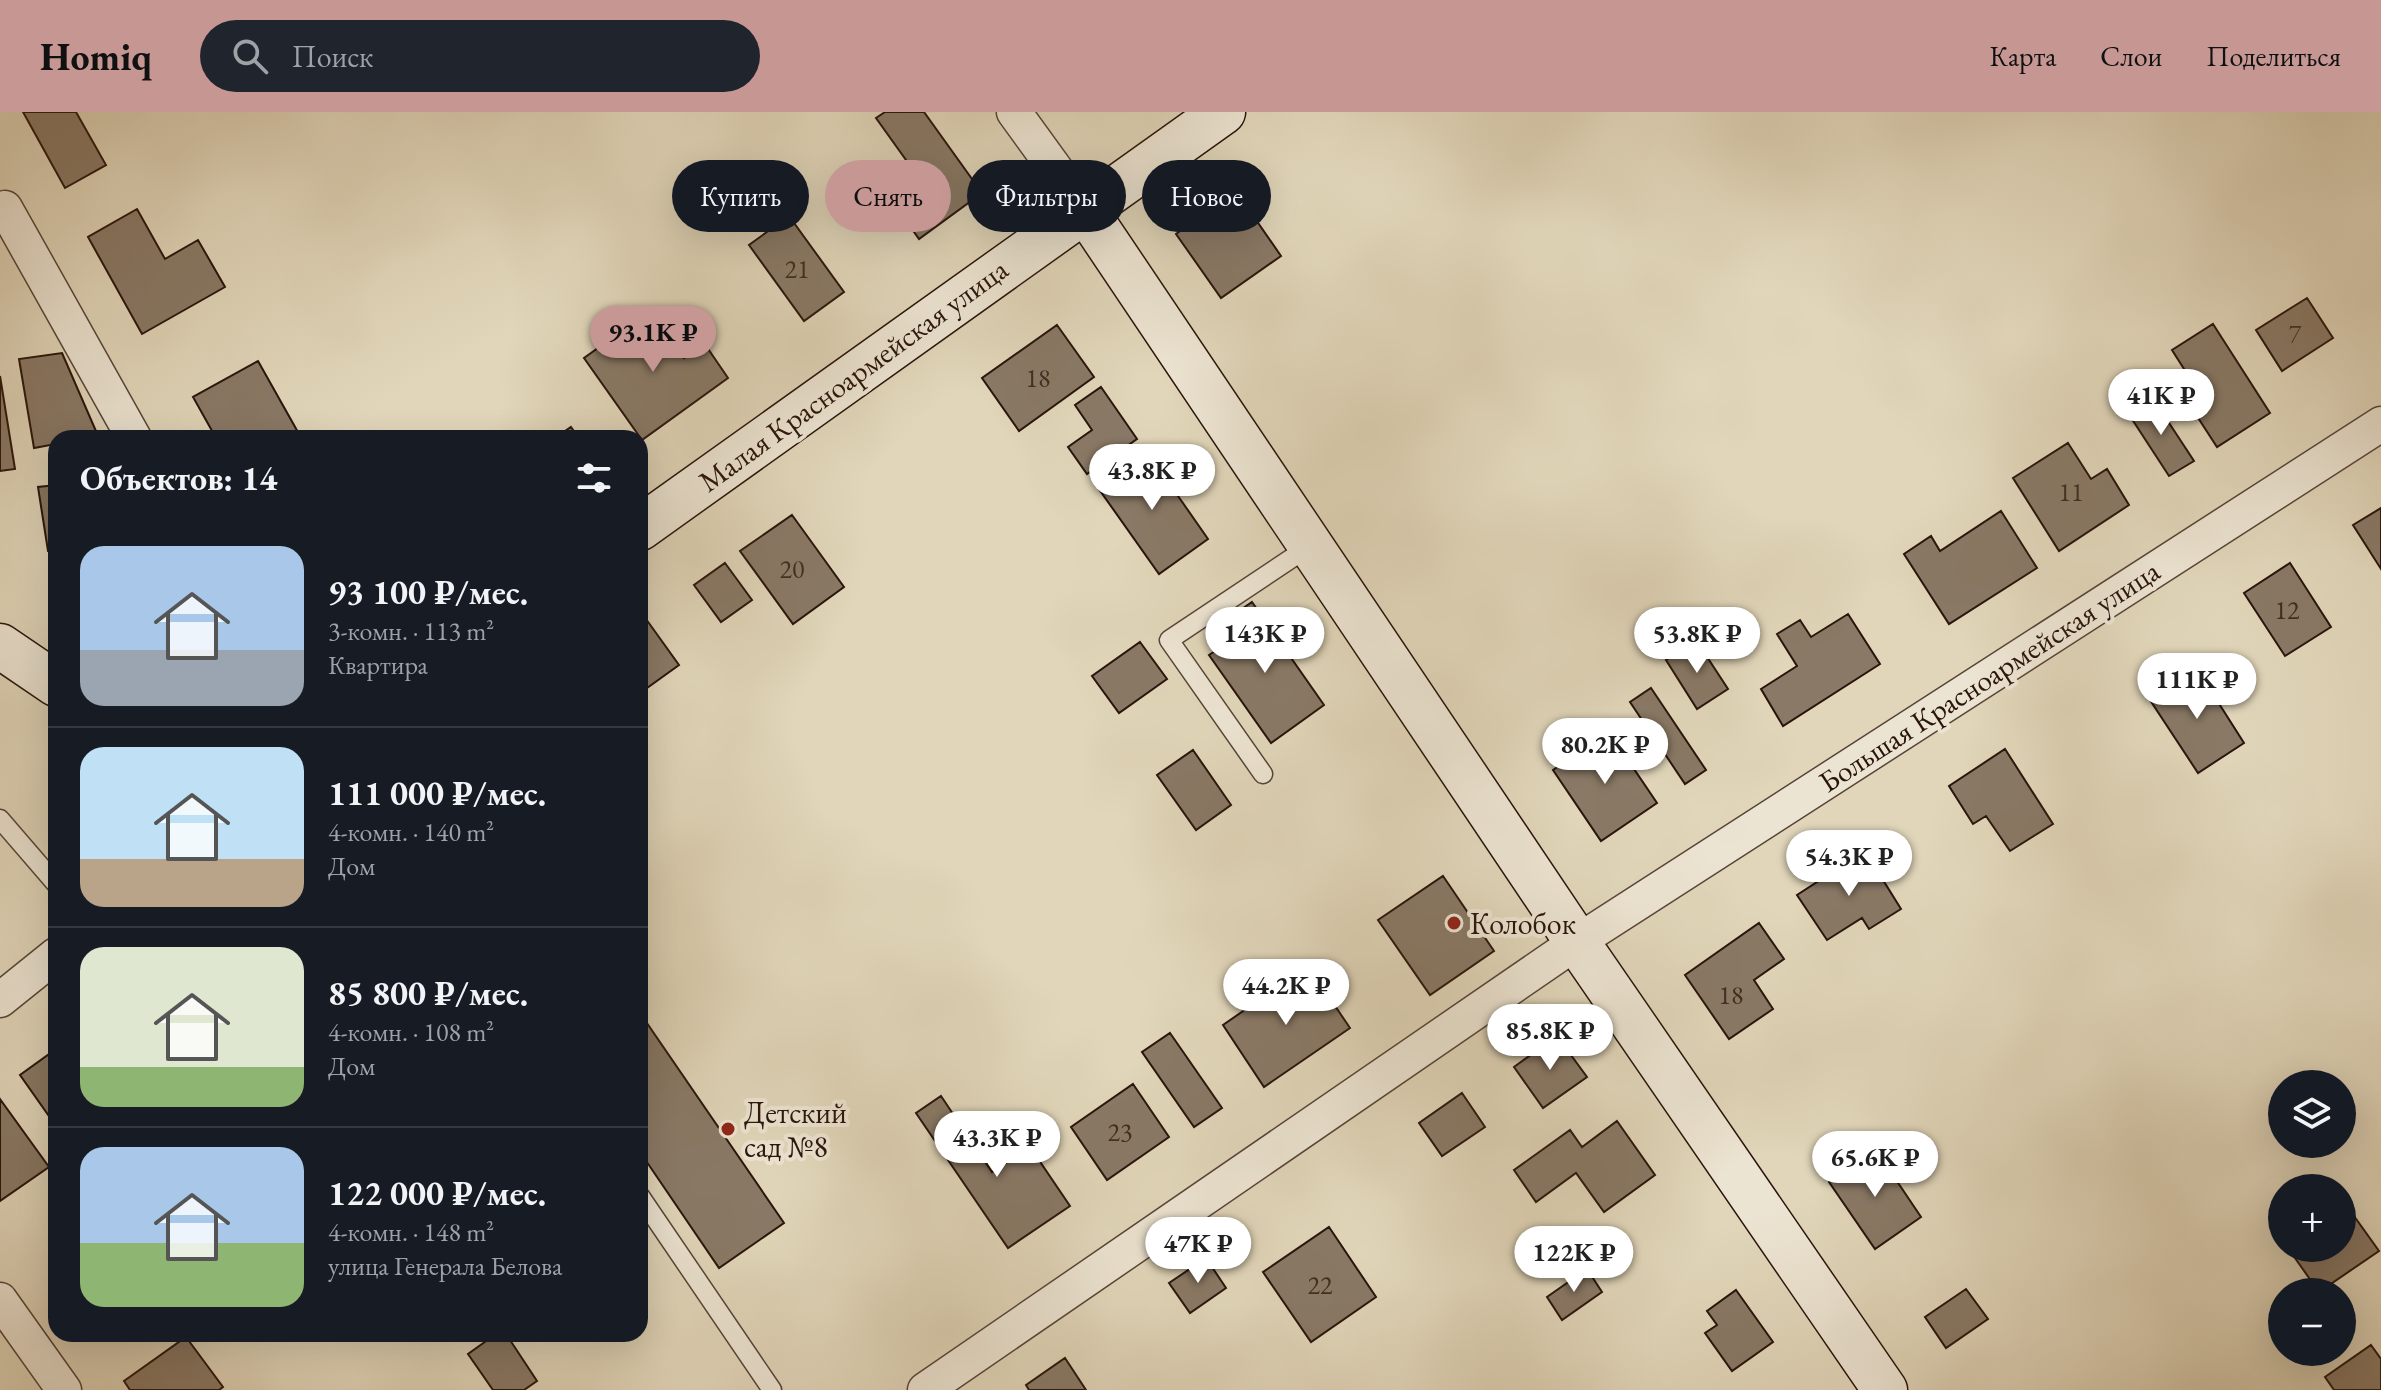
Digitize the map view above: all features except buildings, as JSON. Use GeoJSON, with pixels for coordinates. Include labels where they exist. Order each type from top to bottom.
{"type":"FeatureCollection","features":[{"type":"Feature","properties":{"kind":"main road","name":"Малая Красноармейская улица"},"geometry":{"type":"LineString","coordinates":[[1126,181],[1223,112]]}},
{"type":"Feature","properties":{"kind":"main road","name":"Малая Красноармейская улица"},"geometry":{"type":"LineString","coordinates":[[648,522],[1054,232]]}},
{"type":"Feature","properties":{"kind":"main road"},"geometry":{"type":"LineString","coordinates":[[1100,232],[1577,942],[1885,1390]]}},
{"type":"Feature","properties":{"kind":"main road"},"geometry":{"type":"LineString","coordinates":[[0,646],[48,679]]}},
{"type":"Feature","properties":{"kind":"street"},"geometry":{"type":"LineString","coordinates":[[1014,112],[1049,160]]}},
{"type":"Feature","properties":{"kind":"street"},"geometry":{"type":"LineString","coordinates":[[5,208],[130,430]]}},
{"type":"Feature","properties":{"kind":"street","name":"Большая Красноармейская улица"},"geometry":{"type":"LineString","coordinates":[[925,1390],[1577,942],[2381,424]]}},
{"type":"Feature","properties":{"kind":"street"},"geometry":{"type":"LineString","coordinates":[[0,1000],[48,961]]}},
{"type":"Feature","properties":{"kind":"street"},"geometry":{"type":"LineString","coordinates":[[0,1300],[64,1390]]}},
{"type":"Feature","properties":{"kind":"lane"},"geometry":{"type":"LineString","coordinates":[[1263,774],[1169,640],[1310,546]]}},
{"type":"Feature","properties":{"kind":"lane"},"geometry":{"type":"LineString","coordinates":[[0,819],[48,875]]}},
{"type":"Feature","properties":{"kind":"lane"},"geometry":{"type":"LineString","coordinates":[[648,1208],[772,1390]]}},
{"type":"Feature","properties":{"kind":"place","name":"Колобок"},"geometry":{"type":"Point","coordinates":[1454,923]}},
{"type":"Feature","properties":{"kind":"place","name":"Детский сад №8"},"geometry":{"type":"Point","coordinates":[728,1129]}}]}
